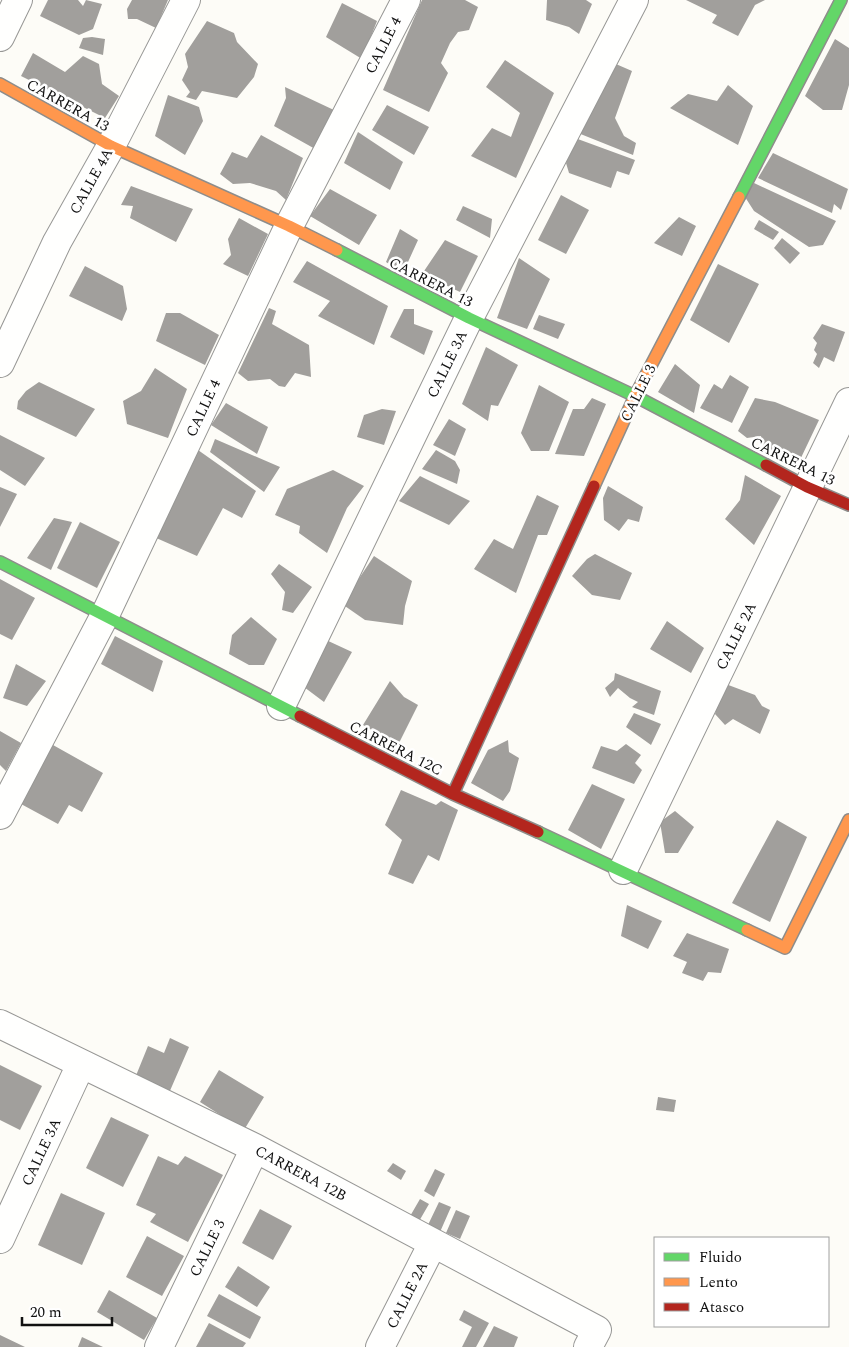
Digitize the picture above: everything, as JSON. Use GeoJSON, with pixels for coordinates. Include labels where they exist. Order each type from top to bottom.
{"type":"FeatureCollection","features":[{"type":"Feature","properties":{"kind":"street"},"geometry":{"type":"LineString","coordinates":[[0,37],[18,0]]}},
{"type":"Feature","properties":{"kind":"street","name":"CALLE 4A"},"geometry":{"type":"LineString","coordinates":[[0,363],[57,242],[111,146],[186,0]]}},
{"type":"Feature","properties":{"kind":"street","name":"CALLE 4"},"geometry":{"type":"LineString","coordinates":[[0,815],[104,615],[289,226],[406,0]]}},
{"type":"Feature","properties":{"kind":"street","name":"CALLE 3A"},"geometry":{"type":"LineString","coordinates":[[281,706],[469,318],[634,0]]}},
{"type":"Feature","properties":{"kind":"street","name":"CALLE 3"},"geometry":{"type":"LineString","coordinates":[[453,794],[635,396],[837,5]]}},
{"type":"Feature","properties":{"kind":"street","name":"CARRERA 13"},"geometry":{"type":"LineString","coordinates":[[0,84],[111,146],[289,226],[469,318],[635,396],[807,487],[849,505]]}},
{"type":"Feature","properties":{"kind":"street","name":"CALLE 2A"},"geometry":{"type":"LineString","coordinates":[[623,870],[849,402]]}},
{"type":"Feature","properties":{"kind":"street","name":"CARRERA 12C"},"geometry":{"type":"LineString","coordinates":[[0,562],[453,794],[623,870],[785,948],[849,820]]}},
{"type":"Feature","properties":{"kind":"street","name":"CARRERA 12B"},"geometry":{"type":"LineString","coordinates":[[0,1024],[255,1148],[433,1243],[593,1339]]}},
{"type":"Feature","properties":{"kind":"street","name":"CALLE 3A"},"geometry":{"type":"LineString","coordinates":[[0,1239],[81,1064]]}},
{"type":"Feature","properties":{"kind":"street","name":"CALLE 3"},"geometry":{"type":"LineString","coordinates":[[159,1347],[255,1148]]}},
{"type":"Feature","properties":{"kind":"street","name":"CALLE 2A"},"geometry":{"type":"LineString","coordinates":[[380,1347],[433,1243]]}},
{"type":"Feature","properties":{"kind":"building"},"geometry":{"type":"Polygon","coordinates":[[[48,0],[78,0],[83,6],[86,0],[102,4],[93,29],[79,35],[40,16],[48,0]]]}},
{"type":"Feature","properties":{"kind":"building"},"geometry":{"type":"Polygon","coordinates":[[[132,0],[168,0],[156,28],[137,19],[128,19],[127,9],[132,0]]]}},
{"type":"Feature","properties":{"kind":"building"},"geometry":{"type":"Polygon","coordinates":[[[422,0],[465,0],[478,7],[469,30],[458,32],[450,43],[441,63],[448,73],[429,112],[383,90],[422,0]]]}},
{"type":"Feature","properties":{"kind":"building"},"geometry":{"type":"Polygon","coordinates":[[[547,0],[586,0],[592,4],[579,34],[569,27],[546,20],[547,0]]]}},
{"type":"Feature","properties":{"kind":"building"},"geometry":{"type":"Polygon","coordinates":[[[686,0],[765,0],[755,5],[738,36],[712,23],[717,15],[686,0]]]}},
{"type":"Feature","properties":{"kind":"building"},"geometry":{"type":"Polygon","coordinates":[[[342,3],[377,21],[362,59],[326,37],[342,3]]]}},
{"type":"Feature","properties":{"kind":"building"},"geometry":{"type":"Polygon","coordinates":[[[207,21],[234,33],[237,42],[258,64],[254,77],[237,98],[202,91],[196,100],[186,97],[190,92],[182,80],[188,67],[185,54],[207,21]]]}},
{"type":"Feature","properties":{"kind":"building"},"geometry":{"type":"Polygon","coordinates":[[[83,38],[105,39],[103,55],[79,48],[83,38]]]}},
{"type":"Feature","properties":{"kind":"building"},"geometry":{"type":"Polygon","coordinates":[[[835,39],[849,48],[849,85],[842,110],[823,110],[805,96],[835,39]]]}},
{"type":"Feature","properties":{"kind":"building"},"geometry":{"type":"Polygon","coordinates":[[[33,53],[65,72],[83,56],[99,64],[102,84],[119,96],[105,118],[21,76],[33,53]]]}},
{"type":"Feature","properties":{"kind":"building"},"geometry":{"type":"Polygon","coordinates":[[[505,60],[554,93],[516,178],[471,156],[492,128],[511,137],[520,113],[486,87],[505,60]]]}},
{"type":"Feature","properties":{"kind":"building"},"geometry":{"type":"Polygon","coordinates":[[[609,61],[632,71],[615,118],[624,136],[636,143],[633,155],[573,131],[609,61]]]}},
{"type":"Feature","properties":{"kind":"building"},"geometry":{"type":"Polygon","coordinates":[[[728,85],[753,106],[738,145],[670,108],[688,94],[717,101],[728,85]]]}},
{"type":"Feature","properties":{"kind":"building"},"geometry":{"type":"Polygon","coordinates":[[[285,87],[336,111],[317,150],[274,126],[286,98],[285,87]]]}},
{"type":"Feature","properties":{"kind":"building"},"geometry":{"type":"Polygon","coordinates":[[[168,95],[199,107],[203,121],[185,155],[155,136],[168,95]]]}},
{"type":"Feature","properties":{"kind":"building"},"geometry":{"type":"Polygon","coordinates":[[[387,105],[429,127],[414,155],[372,130],[387,105]]]}},
{"type":"Feature","properties":{"kind":"building"},"geometry":{"type":"Polygon","coordinates":[[[358,132],[403,162],[390,190],[344,163],[358,132]]]}},
{"type":"Feature","properties":{"kind":"building"},"geometry":{"type":"Polygon","coordinates":[[[261,135],[303,158],[286,200],[276,191],[250,183],[233,184],[220,174],[232,152],[247,158],[261,135]]]}},
{"type":"Feature","properties":{"kind":"building"},"geometry":{"type":"Polygon","coordinates":[[[575,138],[635,160],[629,175],[617,171],[611,188],[569,173],[566,163],[575,138]]]}},
{"type":"Feature","properties":{"kind":"building"},"geometry":{"type":"Polygon","coordinates":[[[773,153],[848,189],[841,210],[834,204],[832,213],[758,178],[773,153]]]}},
{"type":"Feature","properties":{"kind":"building"},"geometry":{"type":"Polygon","coordinates":[[[754,183],[836,221],[823,245],[809,247],[754,211],[745,197],[754,183]]]}},
{"type":"Feature","properties":{"kind":"building"},"geometry":{"type":"Polygon","coordinates":[[[131,186],[193,209],[176,242],[130,218],[133,206],[121,205],[131,186]]]}},
{"type":"Feature","properties":{"kind":"building"},"geometry":{"type":"Polygon","coordinates":[[[330,189],[377,215],[359,245],[310,216],[330,189]]]}},
{"type":"Feature","properties":{"kind":"building"},"geometry":{"type":"Polygon","coordinates":[[[561,195],[589,210],[566,254],[538,240],[561,195]]]}},
{"type":"Feature","properties":{"kind":"building"},"geometry":{"type":"Polygon","coordinates":[[[463,206],[492,219],[490,238],[456,220],[463,206]]]}},
{"type":"Feature","properties":{"kind":"building"},"geometry":{"type":"Polygon","coordinates":[[[679,217],[696,226],[682,256],[654,243],[679,217]]]}},
{"type":"Feature","properties":{"kind":"building"},"geometry":{"type":"Polygon","coordinates":[[[239,218],[268,234],[248,276],[223,264],[231,255],[228,239],[239,218]]]}},
{"type":"Feature","properties":{"kind":"building"},"geometry":{"type":"Polygon","coordinates":[[[759,220],[779,232],[773,240],[754,229],[759,220]]]}},
{"type":"Feature","properties":{"kind":"building"},"geometry":{"type":"Polygon","coordinates":[[[400,229],[418,240],[403,273],[386,262],[400,229]]]}},
{"type":"Feature","properties":{"kind":"building"},"geometry":{"type":"Polygon","coordinates":[[[782,238],[800,253],[790,264],[774,248],[782,238]]]}},
{"type":"Feature","properties":{"kind":"building"},"geometry":{"type":"Polygon","coordinates":[[[445,240],[478,256],[460,292],[422,274],[445,240]]]}},
{"type":"Feature","properties":{"kind":"building"},"geometry":{"type":"Polygon","coordinates":[[[519,258],[550,279],[527,329],[497,318],[519,258]]]}},
{"type":"Feature","properties":{"kind":"building"},"geometry":{"type":"Polygon","coordinates":[[[307,261],[388,306],[374,345],[318,316],[330,301],[293,282],[307,261]]]}},
{"type":"Feature","properties":{"kind":"building"},"geometry":{"type":"Polygon","coordinates":[[[718,264],[759,284],[729,343],[690,320],[718,264]]]}},
{"type":"Feature","properties":{"kind":"building"},"geometry":{"type":"Polygon","coordinates":[[[85,266],[123,286],[127,309],[122,321],[69,296],[85,266]]]}},
{"type":"Feature","properties":{"kind":"building"},"geometry":{"type":"Polygon","coordinates":[[[269,308],[276,311],[272,324],[309,345],[311,377],[295,373],[285,387],[279,386],[270,379],[248,381],[238,373],[269,308]]]}},
{"type":"Feature","properties":{"kind":"building"},"geometry":{"type":"Polygon","coordinates":[[[404,309],[414,309],[414,324],[433,331],[424,355],[390,337],[404,309]]]}},
{"type":"Feature","properties":{"kind":"building"},"geometry":{"type":"Polygon","coordinates":[[[166,313],[180,313],[219,335],[205,365],[156,341],[166,313]]]}},
{"type":"Feature","properties":{"kind":"building"},"geometry":{"type":"Polygon","coordinates":[[[539,315],[565,324],[558,339],[533,329],[539,315]]]}},
{"type":"Feature","properties":{"kind":"building"},"geometry":{"type":"Polygon","coordinates":[[[822,324],[845,332],[834,362],[824,357],[819,368],[813,363],[817,354],[814,350],[817,343],[813,338],[822,324]]]}},
{"type":"Feature","properties":{"kind":"building"},"geometry":{"type":"Polygon","coordinates":[[[486,347],[518,365],[498,406],[491,405],[488,421],[462,404],[486,347]]]}},
{"type":"Feature","properties":{"kind":"building"},"geometry":{"type":"Polygon","coordinates":[[[675,364],[700,385],[694,413],[658,392],[675,364]]]}},
{"type":"Feature","properties":{"kind":"building"},"geometry":{"type":"Polygon","coordinates":[[[155,368],[187,389],[168,438],[127,424],[123,401],[141,391],[155,368]]]}},
{"type":"Feature","properties":{"kind":"building"},"geometry":{"type":"Polygon","coordinates":[[[730,375],[749,387],[732,423],[700,408],[714,384],[722,389],[730,375]]]}},
{"type":"Feature","properties":{"kind":"building"},"geometry":{"type":"Polygon","coordinates":[[[39,382],[95,409],[76,437],[17,409],[18,401],[26,391],[39,382]]]}},
{"type":"Feature","properties":{"kind":"building"},"geometry":{"type":"Polygon","coordinates":[[[539,385],[569,402],[549,451],[531,451],[521,433],[539,385]]]}},
{"type":"Feature","properties":{"kind":"building"},"geometry":{"type":"Polygon","coordinates":[[[592,398],[606,404],[584,456],[555,454],[573,409],[584,409],[592,398]]]}},
{"type":"Feature","properties":{"kind":"building"},"geometry":{"type":"Polygon","coordinates":[[[755,398],[775,402],[819,420],[799,462],[763,448],[761,436],[747,438],[738,431],[755,398]]]}},
{"type":"Feature","properties":{"kind":"building"},"geometry":{"type":"Polygon","coordinates":[[[226,403],[268,427],[257,454],[211,425],[226,403]]]}},
{"type":"Feature","properties":{"kind":"building"},"geometry":{"type":"Polygon","coordinates":[[[382,409],[396,411],[384,445],[357,437],[364,415],[382,409]]]}},
{"type":"Feature","properties":{"kind":"building"},"geometry":{"type":"Polygon","coordinates":[[[449,419],[466,429],[455,456],[433,445],[449,419]]]}},
{"type":"Feature","properties":{"kind":"building"},"geometry":{"type":"Polygon","coordinates":[[[0,435],[45,458],[25,486],[0,470],[0,435]]]}},
{"type":"Feature","properties":{"kind":"building"},"geometry":{"type":"Polygon","coordinates":[[[215,439],[280,467],[264,492],[210,452],[215,439]]]}},
{"type":"Feature","properties":{"kind":"building"},"geometry":{"type":"Polygon","coordinates":[[[198,450],[256,491],[242,518],[223,508],[197,556],[154,537],[198,450]]]}},
{"type":"Feature","properties":{"kind":"building"},"geometry":{"type":"Polygon","coordinates":[[[436,450],[455,461],[460,470],[457,484],[422,469],[436,450]]]}},
{"type":"Feature","properties":{"kind":"building"},"geometry":{"type":"Polygon","coordinates":[[[333,470],[364,486],[347,508],[327,553],[299,533],[300,526],[275,515],[287,489],[333,470]]]}},
{"type":"Feature","properties":{"kind":"building"},"geometry":{"type":"Polygon","coordinates":[[[745,475],[781,496],[754,545],[725,519],[740,500],[745,475]]]}},
{"type":"Feature","properties":{"kind":"building"},"geometry":{"type":"Polygon","coordinates":[[[420,476],[470,501],[449,525],[399,501],[420,476]]]}},
{"type":"Feature","properties":{"kind":"building"},"geometry":{"type":"Polygon","coordinates":[[[608,486],[643,507],[639,522],[628,519],[619,531],[604,520],[603,498],[608,486]]]}},
{"type":"Feature","properties":{"kind":"building"},"geometry":{"type":"Polygon","coordinates":[[[0,487],[17,494],[0,527],[0,487]]]}},
{"type":"Feature","properties":{"kind":"building"},"geometry":{"type":"Polygon","coordinates":[[[537,495],[559,506],[547,535],[538,535],[516,593],[474,569],[494,539],[513,549],[537,495]]]}},
{"type":"Feature","properties":{"kind":"building"},"geometry":{"type":"Polygon","coordinates":[[[54,518],[72,522],[51,570],[27,558],[54,518]]]}},
{"type":"Feature","properties":{"kind":"building"},"geometry":{"type":"Polygon","coordinates":[[[80,522],[120,542],[97,588],[57,568],[80,522]]]}},
{"type":"Feature","properties":{"kind":"building"},"geometry":{"type":"Polygon","coordinates":[[[595,554],[632,573],[620,600],[592,595],[572,576],[587,559],[595,554]]]}},
{"type":"Feature","properties":{"kind":"building"},"geometry":{"type":"Polygon","coordinates":[[[374,556],[412,581],[405,606],[403,625],[365,620],[342,604],[374,556]]]}},
{"type":"Feature","properties":{"kind":"building"},"geometry":{"type":"Polygon","coordinates":[[[279,564],[312,587],[293,613],[282,610],[285,592],[271,574],[279,564]]]}},
{"type":"Feature","properties":{"kind":"building"},"geometry":{"type":"Polygon","coordinates":[[[0,579],[35,598],[12,640],[0,634],[0,579]]]}},
{"type":"Feature","properties":{"kind":"building"},"geometry":{"type":"Polygon","coordinates":[[[251,617],[277,639],[264,665],[249,665],[229,654],[232,635],[251,617]]]}},
{"type":"Feature","properties":{"kind":"building"},"geometry":{"type":"Polygon","coordinates":[[[667,621],[704,648],[691,673],[650,649],[667,621]]]}},
{"type":"Feature","properties":{"kind":"building"},"geometry":{"type":"Polygon","coordinates":[[[115,636],[163,661],[153,692],[101,664],[115,636]]]}},
{"type":"Feature","properties":{"kind":"building"},"geometry":{"type":"Polygon","coordinates":[[[324,639],[352,652],[324,702],[304,687],[324,639]]]}},
{"type":"Feature","properties":{"kind":"building"},"geometry":{"type":"Polygon","coordinates":[[[16,664],[46,681],[27,706],[3,698],[16,664]]]}},
{"type":"Feature","properties":{"kind":"building"},"geometry":{"type":"Polygon","coordinates":[[[615,673],[661,691],[654,715],[632,707],[638,702],[618,688],[610,697],[605,688],[614,680],[615,673]]]}},
{"type":"Feature","properties":{"kind":"building"},"geometry":{"type":"Polygon","coordinates":[[[390,681],[404,697],[418,705],[398,745],[363,725],[390,681]]]}},
{"type":"Feature","properties":{"kind":"building"},"geometry":{"type":"Polygon","coordinates":[[[723,683],[755,695],[762,706],[770,710],[760,734],[733,719],[725,725],[715,714],[723,683]]]}},
{"type":"Feature","properties":{"kind":"building"},"geometry":{"type":"Polygon","coordinates":[[[634,713],[661,724],[651,745],[626,727],[634,713]]]}},
{"type":"Feature","properties":{"kind":"building"},"geometry":{"type":"Polygon","coordinates":[[[0,731],[21,743],[6,771],[0,765],[0,731]]]}},
{"type":"Feature","properties":{"kind":"building"},"geometry":{"type":"Polygon","coordinates":[[[508,740],[509,752],[519,758],[510,791],[503,801],[471,783],[488,750],[508,740]]]}},
{"type":"Feature","properties":{"kind":"building"},"geometry":{"type":"Polygon","coordinates":[[[626,744],[641,755],[635,763],[642,770],[634,784],[592,768],[601,746],[617,751],[626,744]]]}},
{"type":"Feature","properties":{"kind":"building"},"geometry":{"type":"Polygon","coordinates":[[[53,745],[103,773],[82,812],[69,805],[58,824],[21,804],[53,745]]]}},
{"type":"Feature","properties":{"kind":"building"},"geometry":{"type":"Polygon","coordinates":[[[592,784],[625,799],[601,849],[568,830],[592,784]]]}},
{"type":"Feature","properties":{"kind":"building"},"geometry":{"type":"Polygon","coordinates":[[[401,790],[436,805],[441,801],[458,810],[439,861],[428,855],[413,884],[388,874],[402,840],[385,825],[401,790]]]}},
{"type":"Feature","properties":{"kind":"building"},"geometry":{"type":"Polygon","coordinates":[[[675,811],[694,827],[678,853],[665,853],[660,822],[675,811]]]}},
{"type":"Feature","properties":{"kind":"building"},"geometry":{"type":"Polygon","coordinates":[[[777,820],[807,837],[770,922],[732,903],[777,820]]]}},
{"type":"Feature","properties":{"kind":"building"},"geometry":{"type":"Polygon","coordinates":[[[627,905],[662,921],[648,949],[621,936],[627,905]]]}},
{"type":"Feature","properties":{"kind":"building"},"geometry":{"type":"Polygon","coordinates":[[[687,933],[729,949],[721,973],[708,972],[703,981],[682,973],[687,962],[673,956],[687,933]]]}},
{"type":"Feature","properties":{"kind":"building"},"geometry":{"type":"Polygon","coordinates":[[[170,1038],[189,1047],[169,1093],[135,1078],[148,1046],[164,1053],[170,1038]]]}},
{"type":"Feature","properties":{"kind":"building"},"geometry":{"type":"Polygon","coordinates":[[[0,1065],[42,1086],[20,1130],[0,1120],[0,1065]]]}},
{"type":"Feature","properties":{"kind":"building"},"geometry":{"type":"Polygon","coordinates":[[[219,1070],[264,1097],[244,1130],[200,1102],[219,1070]]]}},
{"type":"Feature","properties":{"kind":"building"},"geometry":{"type":"Polygon","coordinates":[[[658,1097],[676,1100],[674,1112],[656,1110],[658,1097]]]}},
{"type":"Feature","properties":{"kind":"building"},"geometry":{"type":"Polygon","coordinates":[[[111,1117],[149,1135],[123,1187],[86,1168],[111,1117]]]}},
{"type":"Feature","properties":{"kind":"building"},"geometry":{"type":"Polygon","coordinates":[[[158,1156],[178,1165],[185,1156],[223,1175],[188,1242],[150,1222],[156,1214],[136,1205],[158,1156]]]}},
{"type":"Feature","properties":{"kind":"building"},"geometry":{"type":"Polygon","coordinates":[[[393,1163],[406,1171],[401,1180],[387,1171],[393,1163]]]}},
{"type":"Feature","properties":{"kind":"building"},"geometry":{"type":"Polygon","coordinates":[[[435,1169],[445,1174],[434,1197],[424,1191],[435,1169]]]}},
{"type":"Feature","properties":{"kind":"building"},"geometry":{"type":"Polygon","coordinates":[[[61,1193],[105,1213],[82,1265],[38,1245],[61,1193]]]}},
{"type":"Feature","properties":{"kind":"building"},"geometry":{"type":"Polygon","coordinates":[[[420,1199],[429,1204],[418,1223],[409,1218],[420,1199]]]}},
{"type":"Feature","properties":{"kind":"building"},"geometry":{"type":"Polygon","coordinates":[[[439,1202],[451,1207],[440,1232],[427,1227],[439,1202]]]}},
{"type":"Feature","properties":{"kind":"building"},"geometry":{"type":"Polygon","coordinates":[[[260,1209],[292,1226],[273,1260],[242,1243],[260,1209]]]}},
{"type":"Feature","properties":{"kind":"building"},"geometry":{"type":"Polygon","coordinates":[[[456,1210],[470,1216],[460,1239],[446,1233],[456,1210]]]}},
{"type":"Feature","properties":{"kind":"building"},"geometry":{"type":"Polygon","coordinates":[[[147,1236],[184,1256],[162,1296],[126,1277],[147,1236]]]}},
{"type":"Feature","properties":{"kind":"building"},"geometry":{"type":"Polygon","coordinates":[[[238,1266],[270,1287],[257,1307],[225,1287],[238,1266]]]}},
{"type":"Feature","properties":{"kind":"building"},"geometry":{"type":"Polygon","coordinates":[[[109,1290],[157,1318],[144,1340],[97,1312],[109,1290]]]}},
{"type":"Feature","properties":{"kind":"building"},"geometry":{"type":"Polygon","coordinates":[[[219,1294],[261,1317],[250,1339],[207,1316],[219,1294]]]}},
{"type":"Feature","properties":{"kind":"building"},"geometry":{"type":"Polygon","coordinates":[[[464,1310],[489,1323],[476,1347],[462,1347],[472,1327],[459,1320],[464,1310]]]}},
{"type":"Feature","properties":{"kind":"building"},"geometry":{"type":"Polygon","coordinates":[[[209,1323],[246,1343],[243,1347],[196,1347],[209,1323]]]}},
{"type":"Feature","properties":{"kind":"building"},"geometry":{"type":"Polygon","coordinates":[[[494,1326],[518,1337],[514,1347],[483,1347],[494,1326]]]}},
{"type":"Feature","properties":{"kind":"building"},"geometry":{"type":"Polygon","coordinates":[[[0,1335],[25,1347],[0,1347],[0,1335]]]}},
{"type":"Feature","properties":{"kind":"building"},"geometry":{"type":"Polygon","coordinates":[[[82,1337],[103,1347],[78,1347],[82,1337]]]}},
{"type":"Feature","properties":{"kind":"traffic: fast"},"geometry":{"type":"LineString","coordinates":[[739,197],[841,0]]}},
{"type":"Feature","properties":{"kind":"traffic: fast"},"geometry":{"type":"LineString","coordinates":[[337,250],[469,318],[635,396],[766,465]]}},
{"type":"Feature","properties":{"kind":"traffic: fast"},"geometry":{"type":"LineString","coordinates":[[0,562],[300,716]]}},
{"type":"Feature","properties":{"kind":"traffic: fast"},"geometry":{"type":"LineString","coordinates":[[538,832],[747,930]]}},
{"type":"Feature","properties":{"kind":"traffic: slow"},"geometry":{"type":"LineString","coordinates":[[0,84],[111,146],[289,226],[337,250]]}},
{"type":"Feature","properties":{"kind":"traffic: slow"},"geometry":{"type":"LineString","coordinates":[[594,486],[635,396],[739,197]]}},
{"type":"Feature","properties":{"kind":"traffic: slow"},"geometry":{"type":"LineString","coordinates":[[747,930],[785,948],[849,820]]}},
{"type":"Feature","properties":{"kind":"traffic: jam"},"geometry":{"type":"LineString","coordinates":[[766,465],[807,487],[849,505]]}},
{"type":"Feature","properties":{"kind":"traffic: jam"},"geometry":{"type":"LineString","coordinates":[[453,794],[594,486]]}},
{"type":"Feature","properties":{"kind":"traffic: jam"},"geometry":{"type":"LineString","coordinates":[[300,716],[453,794],[538,832]]}}]}
